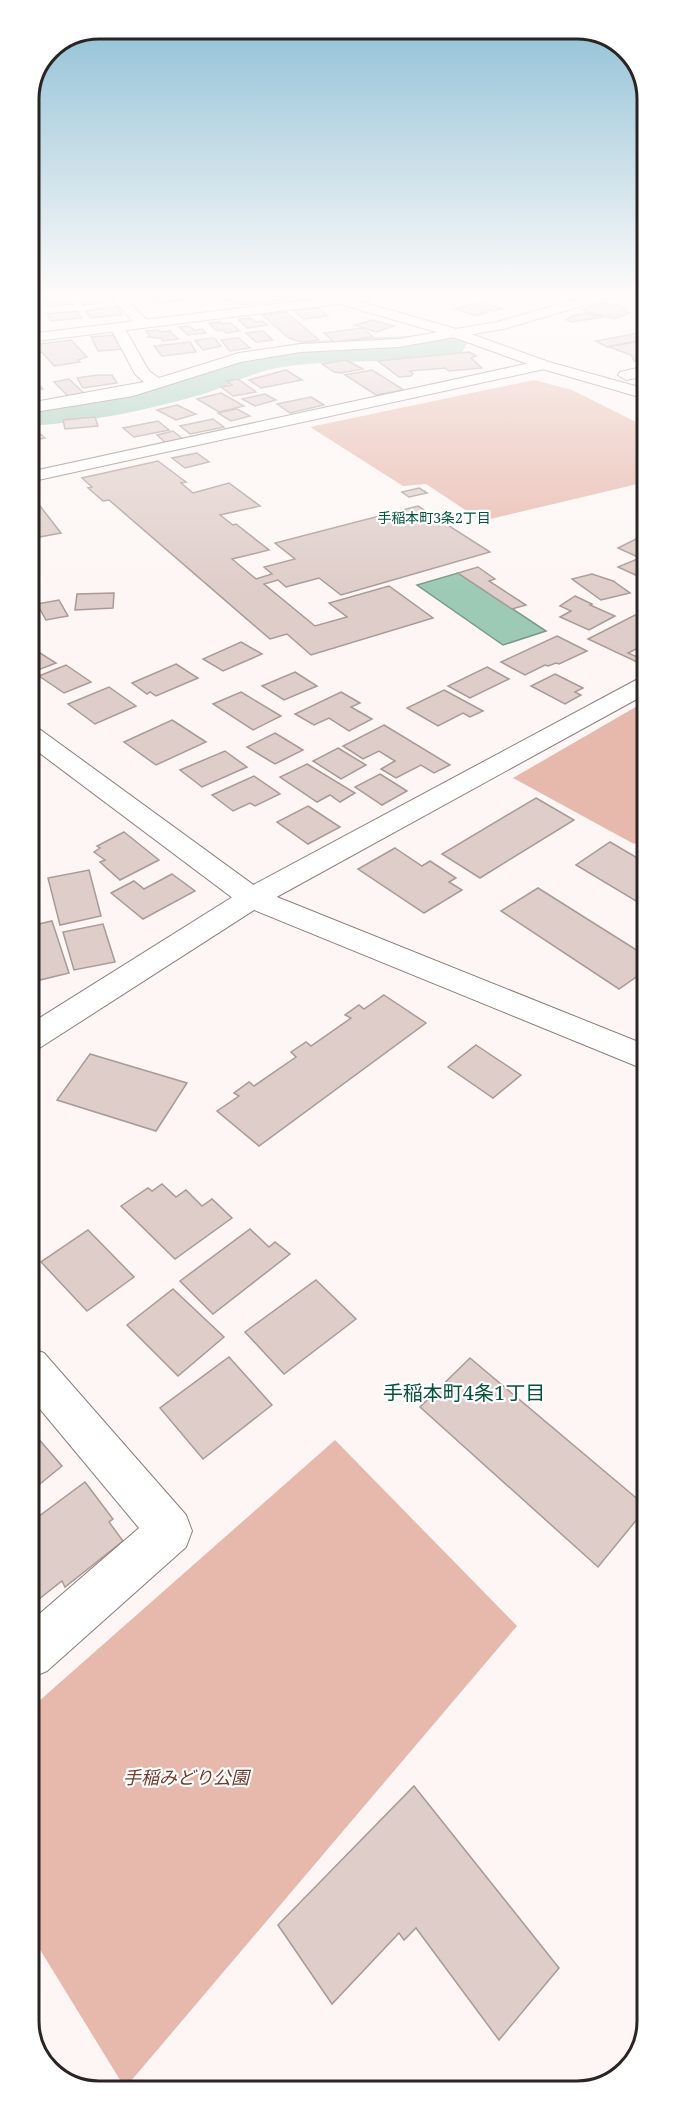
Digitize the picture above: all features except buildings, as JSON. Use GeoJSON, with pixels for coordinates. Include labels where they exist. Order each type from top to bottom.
{"type":"FeatureCollection","features":[{"type":"Feature","properties":{"kind":"main road"},"geometry":{"type":"LineString","coordinates":[[39,407],[122,392]]}},
{"type":"Feature","properties":{"kind":"main road"},"geometry":{"type":"LineString","coordinates":[[39,475],[417,392]]}},
{"type":"Feature","properties":{"kind":"main road"},"geometry":{"type":"LineString","coordinates":[[39,1033],[252,898],[637,689]]}},
{"type":"Feature","properties":{"kind":"main road"},"geometry":{"type":"LineString","coordinates":[[39,740],[252,898],[637,1054]]}},
{"type":"Feature","properties":{"kind":"main road"},"geometry":{"type":"LineString","coordinates":[[39,1377],[170,1531],[39,1646]]}},
{"type":"Feature","properties":{"kind":"green space"},"geometry":{"type":"Polygon","coordinates":[[[477,392],[576,392],[637,422],[637,484],[482,521],[426,484],[403,486],[310,427],[477,392]]]}},
{"type":"Feature","properties":{"kind":"green space"},"geometry":{"type":"Polygon","coordinates":[[[637,706],[637,842],[634,844],[513,778],[637,706]]]}},
{"type":"Feature","properties":{"kind":"green space","name":"手稲みどり公園"},"geometry":{"type":"Polygon","coordinates":[[[335,1440],[517,1626],[131,2081],[121,2081],[39,1948],[39,1701],[335,1440]]]}},
{"type":"Feature","properties":{"kind":"shaded area"},"geometry":{"type":"Polygon","coordinates":[[[458,573],[546,631],[503,645],[417,585],[458,573]]]}},
{"type":"Feature","properties":{"kind":"waterway"},"geometry":{"type":"LineString","coordinates":[[39,413],[90,408],[166,392]]}},
{"type":"Feature","properties":{"kind":"district","name":"手稲本町3条2丁目"},"geometry":{"type":"Point","coordinates":[434,517]}},
{"type":"Feature","properties":{"kind":"district","name":"手稲本町4条1丁目"},"geometry":{"type":"Point","coordinates":[464,1392]}}]}
